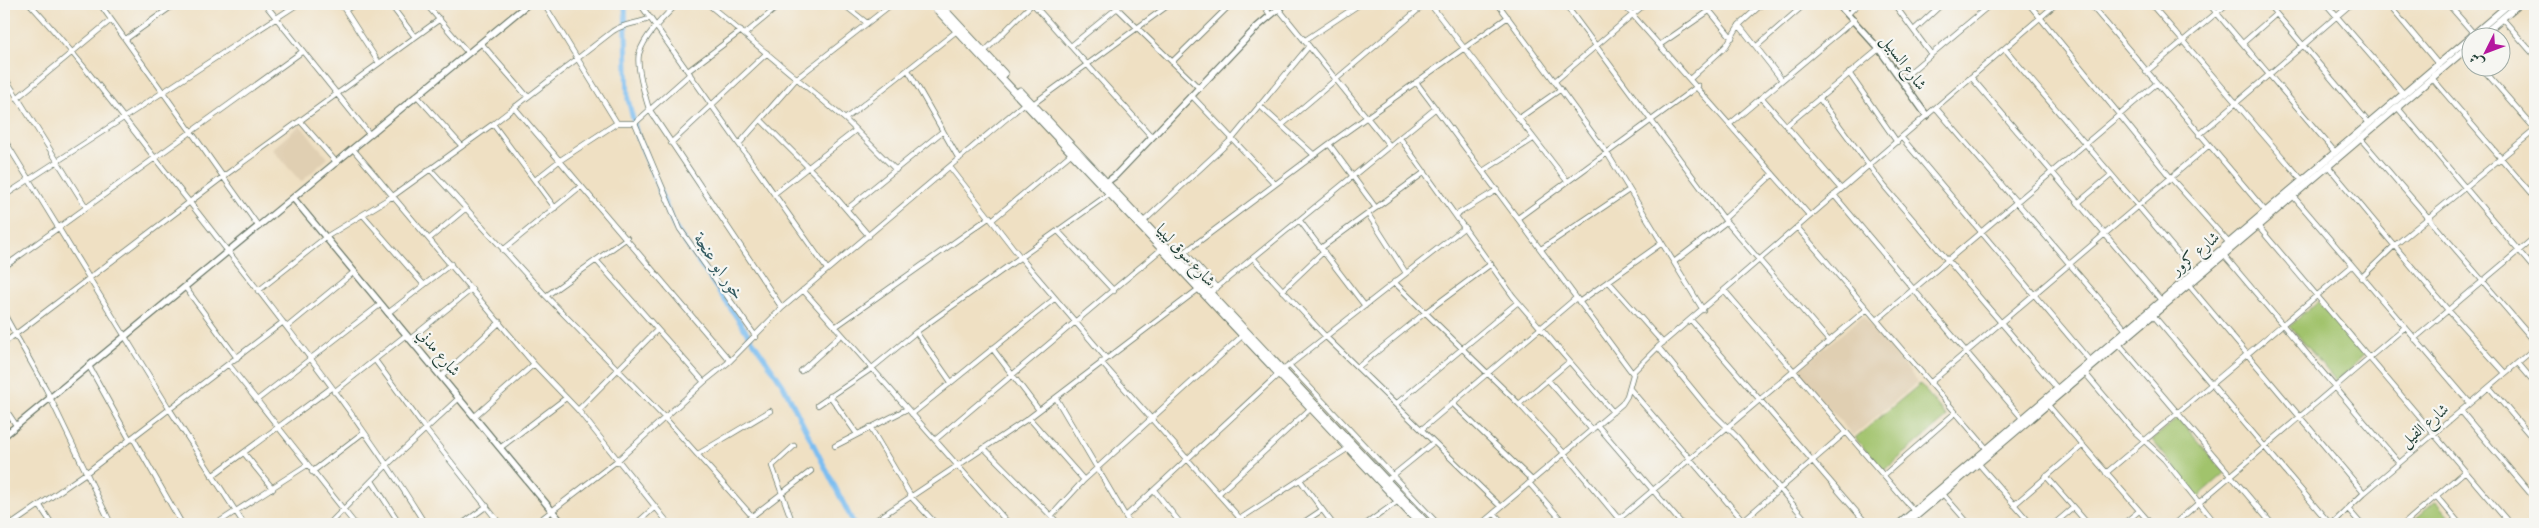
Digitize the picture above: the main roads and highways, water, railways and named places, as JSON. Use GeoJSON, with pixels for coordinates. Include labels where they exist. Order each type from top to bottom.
{"type":"FeatureCollection","features":[{"type":"Feature","properties":{"kind":"main road","name":"شارع سوق ليبيا"},"geometry":{"type":"LineString","coordinates":[[932,4],[984,52],[1104,184],[1109,194],[1201,288],[1210,293],[1310,409],[1427,524]]}},
{"type":"Feature","properties":{"kind":"main road","name":"شارع سوق ليبيا"},"geometry":{"type":"LineString","coordinates":[[939,4],[959,29],[1029,102],[1072,153],[1143,222],[1163,248],[1177,258],[1242,336],[1280,373],[1420,524]]}},
{"type":"Feature","properties":{"kind":"main road","name":"شارع كرور"},"geometry":{"type":"LineString","coordinates":[[2486,28],[2510,5],[2519,4]]}},
{"type":"Feature","properties":{"kind":"main road","name":"شارع كرور"},"geometry":{"type":"LineString","coordinates":[[2268,214],[2335,152],[2438,65],[2462,47]]}},
{"type":"Feature","properties":{"kind":"main road","name":"شارع كرور"},"geometry":{"type":"LineString","coordinates":[[1976,462],[1987,449],[2022,418],[2085,373],[2256,224],[2328,166],[2462,52]]}},
{"type":"Feature","properties":{"kind":"main road","name":"شارع كرور"},"geometry":{"type":"LineString","coordinates":[[1899,524],[1976,462],[2046,402],[2057,388],[2194,272],[2229,243],[2256,224]]}},
{"type":"Feature","properties":{"kind":"main road","name":"شارع كرور"},"geometry":{"type":"LineString","coordinates":[[1908,524],[1941,491]]}},
{"type":"Feature","properties":{"kind":"waterway","name":"خور ابو عنجة"},"geometry":{"type":"LineString","coordinates":[[625,4],[628,99],[637,135],[674,226],[783,385],[854,524]]}}]}
